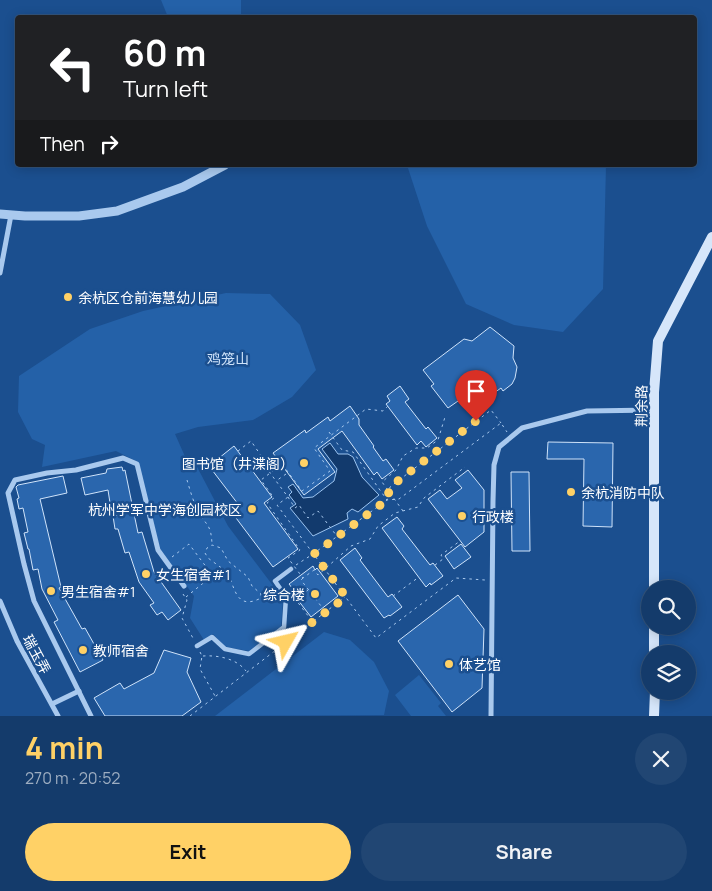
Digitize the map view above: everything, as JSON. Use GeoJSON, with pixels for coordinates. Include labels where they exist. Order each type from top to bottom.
{"type":"FeatureCollection","features":[{"type":"Feature","properties":{"kind":"main road","name":"荆余路"},"geometry":{"type":"LineString","coordinates":[[654,580],[654,410],[658,341],[712,237]]}},
{"type":"Feature","properties":{"kind":"main road"},"geometry":{"type":"LineString","coordinates":[[654,700],[654,716]]}},
{"type":"Feature","properties":{"kind":"street"},"geometry":{"type":"LineString","coordinates":[[0,214],[78,216],[117,211],[183,187],[221,167]]}},
{"type":"Feature","properties":{"kind":"street"},"geometry":{"type":"LineString","coordinates":[[0,273],[11,215]]}},
{"type":"Feature","properties":{"kind":"street"},"geometry":{"type":"LineString","coordinates":[[491,716],[494,465],[499,447],[522,428],[587,411],[654,410]]}},
{"type":"Feature","properties":{"kind":"street"},"geometry":{"type":"LineString","coordinates":[[91,716],[34,601],[8,493],[15,480],[47,473],[76,470],[123,458],[137,464],[158,550],[184,586]]}},
{"type":"Feature","properties":{"kind":"street"},"geometry":{"type":"LineString","coordinates":[[197,646],[212,637],[225,650],[249,654],[284,627],[286,597],[275,581],[291,569]]}},
{"type":"Feature","properties":{"kind":"street","name":"瑞玉弄"},"geometry":{"type":"LineString","coordinates":[[0,601],[17,641],[58,716]]}},
{"type":"Feature","properties":{"kind":"street"},"geometry":{"type":"LineString","coordinates":[[52,704],[79,691]]}},
{"type":"Feature","properties":{"kind":"path"},"geometry":{"type":"LineString","coordinates":[[303,578],[288,558],[300,550],[267,503],[274,498],[261,480],[282,464],[302,491],[330,471],[314,448],[366,409],[383,411],[388,406]]}},
{"type":"Feature","properties":{"kind":"path"},"geometry":{"type":"LineString","coordinates":[[387,500],[390,487],[491,410],[511,437]]}},
{"type":"Feature","properties":{"kind":"path"},"geometry":{"type":"LineString","coordinates":[[403,511],[382,482],[396,470],[403,456],[416,448],[427,448],[438,440],[445,417]]}},
{"type":"Feature","properties":{"kind":"path"},"geometry":{"type":"LineString","coordinates":[[291,569],[387,500],[399,500],[501,423]]}},
{"type":"Feature","properties":{"kind":"path"},"geometry":{"type":"LineString","coordinates":[[330,432],[342,450],[353,452],[387,500]]}},
{"type":"Feature","properties":{"kind":"path"},"geometry":{"type":"LineString","coordinates":[[238,451],[251,441],[264,460],[268,470],[295,508],[299,505],[308,518],[318,511],[337,536]]}},
{"type":"Feature","properties":{"kind":"path"},"geometry":{"type":"LineString","coordinates":[[321,606],[300,580],[314,570],[318,575],[351,546],[370,539],[378,526],[395,513],[418,507],[424,498],[464,467]]}},
{"type":"Feature","properties":{"kind":"path"},"geometry":{"type":"LineString","coordinates":[[276,481],[286,474]]}},
{"type":"Feature","properties":{"kind":"path"},"geometry":{"type":"LineString","coordinates":[[187,480],[198,511],[211,530],[212,545]]}},
{"type":"Feature","properties":{"kind":"path"},"geometry":{"type":"LineString","coordinates":[[288,497],[277,505],[376,638],[456,578],[493,581]]}},
{"type":"Feature","properties":{"kind":"path"},"geometry":{"type":"LineString","coordinates":[[435,565],[443,559],[441,555],[460,541]]}},
{"type":"Feature","properties":{"kind":"path"},"geometry":{"type":"LineString","coordinates":[[166,562],[190,544],[213,576]]}},
{"type":"Feature","properties":{"kind":"path"},"geometry":{"type":"LineString","coordinates":[[212,545],[220,548],[228,561],[248,576],[252,586],[261,594],[259,599],[247,602],[239,598],[235,593],[233,583],[227,572],[208,558],[205,553],[207,548],[212,545]]}},
{"type":"Feature","properties":{"kind":"path"},"geometry":{"type":"LineString","coordinates":[[185,597],[213,576],[227,572]]}},
{"type":"Feature","properties":{"kind":"path"},"geometry":{"type":"LineString","coordinates":[[393,596],[419,577]]}},
{"type":"Feature","properties":{"kind":"path"},"geometry":{"type":"LineString","coordinates":[[308,590],[296,600],[313,622]]}},
{"type":"Feature","properties":{"kind":"path"},"geometry":{"type":"LineString","coordinates":[[190,716],[346,597]]}},
{"type":"Feature","properties":{"kind":"path"},"geometry":{"type":"LineString","coordinates":[[202,656],[212,655],[239,663],[247,672]]}},
{"type":"Feature","properties":{"kind":"green space"},"geometry":{"type":"Polygon","coordinates":[[[161,0],[241,0],[241,15],[167,15],[161,0]]]}},
{"type":"Feature","properties":{"kind":"green space"},"geometry":{"type":"Polygon","coordinates":[[[408,167],[606,167],[603,289],[563,332],[514,325],[466,304],[427,226],[408,167]]]}},
{"type":"Feature","properties":{"kind":"green space","name":"鸡笼山"},"geometry":{"type":"Polygon","coordinates":[[[226,293],[270,294],[300,325],[316,370],[292,397],[253,420],[198,427],[175,434],[187,461],[194,461],[228,526],[283,599],[281,627],[249,651],[225,647],[213,634],[204,640],[190,618],[194,596],[160,549],[138,462],[116,451],[42,467],[45,445],[32,439],[18,412],[19,376],[90,329],[143,311],[226,293]]]}},
{"type":"Feature","properties":{"kind":"green space"},"geometry":{"type":"Polygon","coordinates":[[[324,632],[350,640],[374,662],[389,691],[384,715],[215,716],[324,632]]]}},
{"type":"Feature","properties":{"kind":"green space"},"geometry":{"type":"Polygon","coordinates":[[[419,675],[441,703],[438,706],[446,716],[411,716],[395,695],[419,675]]]}},
{"type":"Feature","properties":{"kind":"shaded area"},"geometry":{"type":"Polygon","coordinates":[[[330,443],[338,454],[348,454],[353,457],[362,477],[379,495],[358,512],[352,509],[347,513],[348,519],[313,536],[290,508],[296,504],[289,495],[292,492],[288,487],[293,484],[303,498],[313,497],[334,481],[337,469],[322,449],[330,443]]]}},
{"type":"Feature","properties":{"kind":"building"},"geometry":{"type":"Polygon","coordinates":[[[490,327],[514,346],[513,358],[517,367],[512,384],[503,391],[501,388],[473,408],[458,401],[448,408],[431,386],[434,384],[423,370],[464,339],[472,341],[490,327]]]}},
{"type":"Feature","properties":{"kind":"building"},"geometry":{"type":"Polygon","coordinates":[[[400,386],[409,399],[405,402],[426,429],[428,427],[437,438],[426,447],[421,441],[417,445],[386,404],[390,401],[387,396],[400,386]]]}},
{"type":"Feature","properties":{"kind":"building","name":"图书馆（井渫阁）"},"geometry":{"type":"Polygon","coordinates":[[[350,406],[373,447],[383,461],[386,459],[394,470],[382,479],[377,472],[374,475],[342,431],[318,449],[335,472],[304,495],[273,453],[305,430],[306,433],[328,417],[330,421],[350,406]]]}},
{"type":"Feature","properties":{"kind":"building"},"geometry":{"type":"Polygon","coordinates":[[[548,442],[613,443],[612,527],[583,526],[584,459],[547,459],[548,442]]]}},
{"type":"Feature","properties":{"kind":"building"},"geometry":{"type":"Polygon","coordinates":[[[234,446],[272,497],[264,503],[298,549],[273,567],[230,510],[238,504],[209,466],[234,446]]]}},
{"type":"Feature","properties":{"kind":"building"},"geometry":{"type":"Polygon","coordinates":[[[122,467],[123,471],[125,470],[138,533],[142,532],[154,572],[181,610],[168,620],[162,612],[157,615],[150,605],[154,603],[139,582],[129,552],[125,553],[118,529],[115,529],[113,516],[119,515],[116,502],[110,503],[108,490],[85,495],[81,478],[106,473],[107,469],[122,467]]]}},
{"type":"Feature","properties":{"kind":"building","name":"行政楼"},"geometry":{"type":"Polygon","coordinates":[[[468,470],[484,490],[484,532],[465,547],[428,499],[440,490],[447,499],[462,488],[455,480],[468,470]]]}},
{"type":"Feature","properties":{"kind":"building"},"geometry":{"type":"Polygon","coordinates":[[[511,472],[529,472],[530,551],[512,551],[511,472]]]}},
{"type":"Feature","properties":{"kind":"building"},"geometry":{"type":"Polygon","coordinates":[[[63,476],[67,493],[40,499],[61,587],[59,588],[82,629],[85,628],[103,660],[80,672],[54,622],[58,620],[42,589],[38,569],[33,570],[24,533],[28,532],[23,508],[19,509],[17,499],[19,498],[16,487],[18,485],[63,476]]]}},
{"type":"Feature","properties":{"kind":"building"},"geometry":{"type":"Polygon","coordinates":[[[397,517],[404,526],[402,529],[430,565],[433,563],[443,576],[431,585],[430,583],[426,587],[382,528],[397,517]]]}},
{"type":"Feature","properties":{"kind":"building"},"geometry":{"type":"Polygon","coordinates":[[[461,544],[471,557],[454,569],[445,556],[461,544]]]}},
{"type":"Feature","properties":{"kind":"building"},"geometry":{"type":"Polygon","coordinates":[[[355,548],[362,558],[360,560],[388,597],[392,594],[402,607],[390,616],[384,618],[340,560],[355,548]]]}},
{"type":"Feature","properties":{"kind":"building","name":"综合楼"},"geometry":{"type":"Polygon","coordinates":[[[313,566],[315,570],[317,568],[338,596],[311,617],[291,591],[293,589],[289,584],[313,566]]]}},
{"type":"Feature","properties":{"kind":"building","name":"体艺馆"},"geometry":{"type":"Polygon","coordinates":[[[458,595],[484,629],[482,688],[452,712],[398,641],[458,595]]]}},
{"type":"Feature","properties":{"kind":"building"},"geometry":{"type":"Polygon","coordinates":[[[164,650],[191,658],[187,672],[201,702],[182,716],[105,716],[94,698],[120,683],[124,689],[154,673],[164,650]]]}},
{"type":"Feature","properties":{"kind":"place","name":"余杭区仓前海慧幼儿园"},"geometry":{"type":"Point","coordinates":[68,297]}},
{"type":"Feature","properties":{"kind":"place","name":"图书馆（井渫阁）"},"geometry":{"type":"Point","coordinates":[304,463]}},
{"type":"Feature","properties":{"kind":"place","name":"余杭消防中队"},"geometry":{"type":"Point","coordinates":[571,492]}},
{"type":"Feature","properties":{"kind":"place","name":"杭州学军中学海创园校区"},"geometry":{"type":"Point","coordinates":[252,509]}},
{"type":"Feature","properties":{"kind":"place","name":"行政楼"},"geometry":{"type":"Point","coordinates":[462,516]}},
{"type":"Feature","properties":{"kind":"place","name":"女生宿舍#1"},"geometry":{"type":"Point","coordinates":[146,574]}},
{"type":"Feature","properties":{"kind":"place","name":"男生宿舍#1"},"geometry":{"type":"Point","coordinates":[51,591]}},
{"type":"Feature","properties":{"kind":"place","name":"综合楼"},"geometry":{"type":"Point","coordinates":[315,594]}},
{"type":"Feature","properties":{"kind":"place","name":"教师宿舍"},"geometry":{"type":"Point","coordinates":[83,650]}},
{"type":"Feature","properties":{"kind":"place","name":"体艺馆"},"geometry":{"type":"Point","coordinates":[449,664]}},
{"type":"Feature","properties":{"kind":"route"},"geometry":{"type":"LineString","coordinates":[[286,642],[346,597],[314,554],[387,500],[390,487],[476,421]]}}]}
